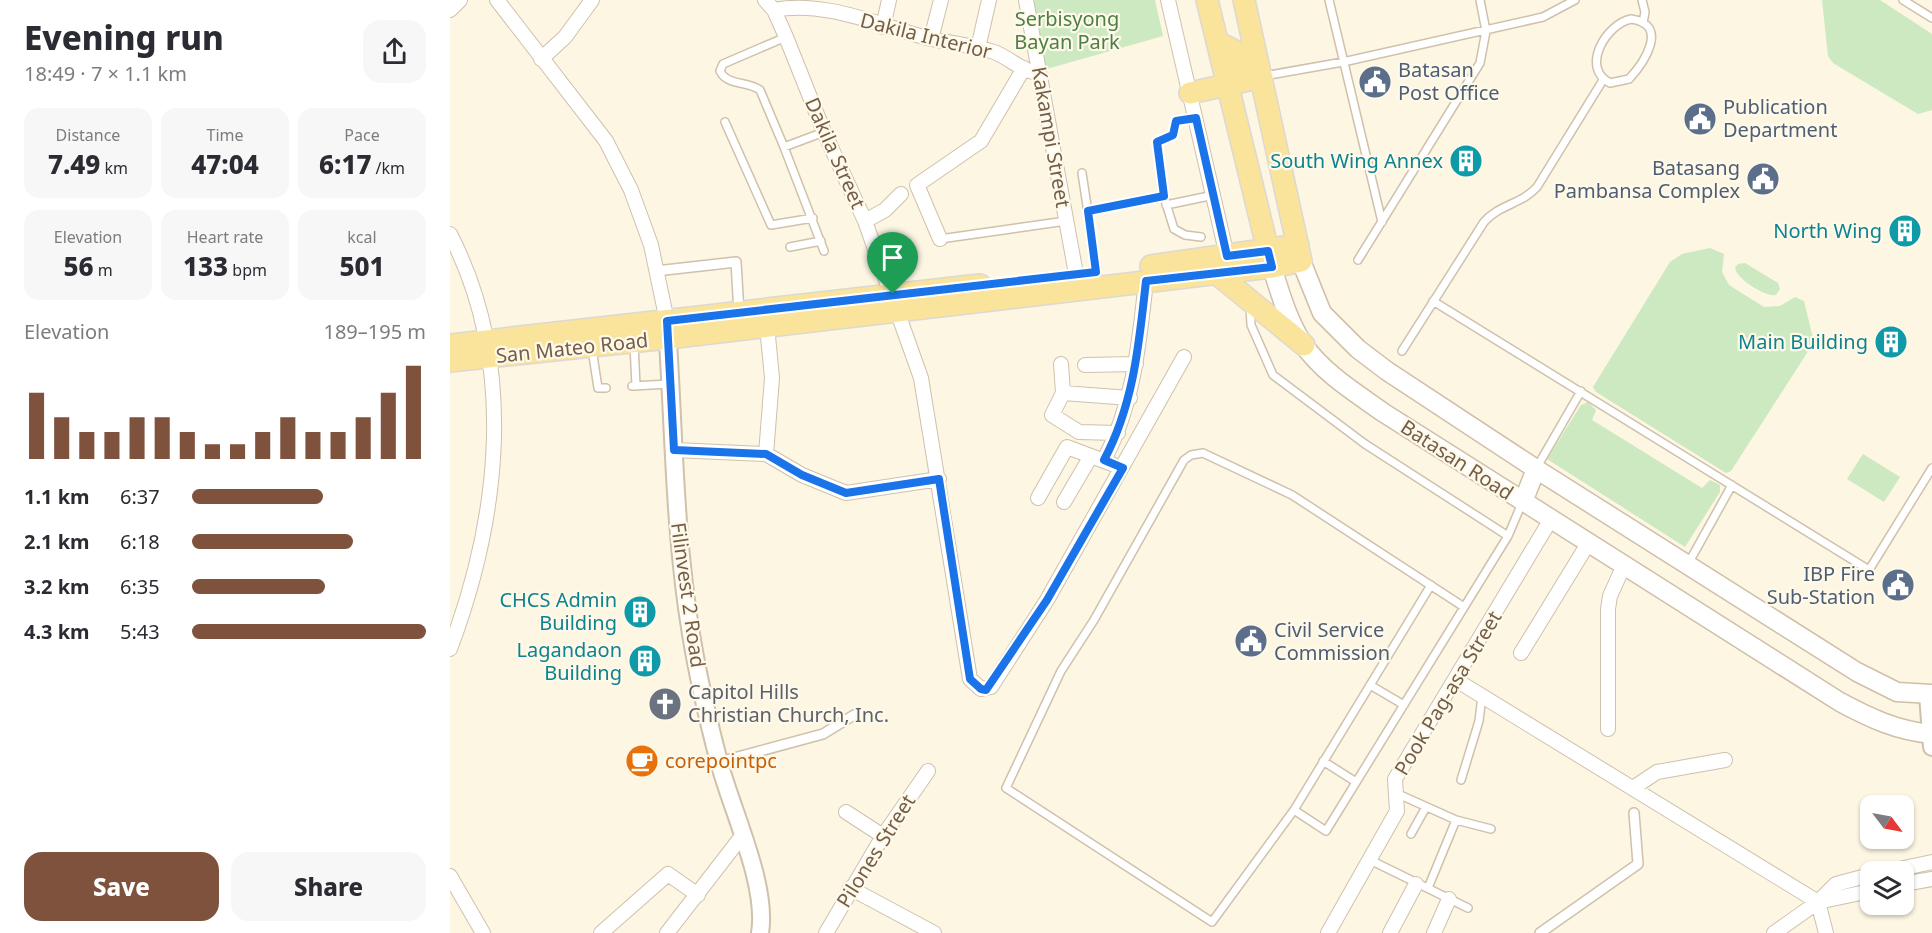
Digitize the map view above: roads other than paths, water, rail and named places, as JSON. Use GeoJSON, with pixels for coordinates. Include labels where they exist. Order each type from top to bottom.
{"type":"FeatureCollection","features":[{"type":"Feature","properties":{"kind":"main road","name":"Batasan Road"},"geometry":{"type":"LineString","coordinates":[[1208,0],[1226,84],[1270,259],[1286,311],[1304,345],[1338,380],[1551,519],[1840,702],[1886,725],[1931,738]]}},
{"type":"Feature","properties":{"kind":"main road","name":"Batasan Road"},"geometry":{"type":"LineString","coordinates":[[1244,0],[1255,78],[1299,253],[1322,313],[1358,349],[1536,469],[1883,687],[1897,692],[1930,694]]}},
{"type":"Feature","properties":{"kind":"main road"},"geometry":{"type":"LineString","coordinates":[[1217,42],[1235,51],[1239,70],[1255,78]]}},
{"type":"Feature","properties":{"kind":"main road"},"geometry":{"type":"LineString","coordinates":[[1190,93],[1255,78]]}},
{"type":"Feature","properties":{"kind":"main road","name":"San Mateo Road"},"geometry":{"type":"LineString","coordinates":[[450,361],[487,348],[667,329],[767,326],[896,302],[1086,273],[1222,264],[1270,259],[1299,253]]}},
{"type":"Feature","properties":{"kind":"main road"},"geometry":{"type":"LineString","coordinates":[[1222,264],[1250,300],[1304,345]]}},
{"type":"Feature","properties":{"kind":"main road","name":"San Mateo Road"},"geometry":{"type":"LineString","coordinates":[[450,345],[487,348],[592,346],[634,342],[667,329],[739,313],[1146,281],[1222,264]]}},
{"type":"Feature","properties":{"kind":"main road"},"geometry":{"type":"LineString","coordinates":[[1523,501],[1536,469]]}},
{"type":"Feature","properties":{"kind":"street"},"geometry":{"type":"LineString","coordinates":[[450,10],[460,0]]}},
{"type":"Feature","properties":{"kind":"street"},"geometry":{"type":"LineString","coordinates":[[497,0],[606,141],[631,190],[651,245],[667,329]]}},
{"type":"Feature","properties":{"kind":"street"},"geometry":{"type":"LineString","coordinates":[[541,59],[565,37],[592,0]]}},
{"type":"Feature","properties":{"kind":"street"},"geometry":{"type":"LineString","coordinates":[[883,27],[889,0]]}},
{"type":"Feature","properties":{"kind":"street"},"geometry":{"type":"LineString","coordinates":[[931,39],[941,0]]}},
{"type":"Feature","properties":{"kind":"street"},"geometry":{"type":"LineString","coordinates":[[978,48],[989,0]]}},
{"type":"Feature","properties":{"kind":"street","name":"Kakampi Street"},"geometry":{"type":"LineString","coordinates":[[1026,0],[1066,221],[1086,273]]}},
{"type":"Feature","properties":{"kind":"street"},"geometry":{"type":"LineString","coordinates":[[1168,0],[1214,195],[1222,264]]}},
{"type":"Feature","properties":{"kind":"street","name":"Dakila Interior"},"geometry":{"type":"LineString","coordinates":[[770,5],[842,7],[883,27],[996,53],[1032,73],[1040,72]]}},
{"type":"Feature","properties":{"kind":"street","name":"Dakila Street"},"geometry":{"type":"LineString","coordinates":[[770,5],[865,221],[896,302],[921,378],[970,679],[981,689],[986,690],[1047,600],[1123,468]]}},
{"type":"Feature","properties":{"kind":"street"},"geometry":{"type":"LineString","coordinates":[[940,239],[917,185],[981,141],[1024,68]]}},
{"type":"Feature","properties":{"kind":"street"},"geometry":{"type":"LineString","coordinates":[[865,221],[885,210],[902,194]]}},
{"type":"Feature","properties":{"kind":"street"},"geometry":{"type":"LineString","coordinates":[[450,234],[465,264],[487,348],[495,421],[492,484],[483,546],[450,649]]}},
{"type":"Feature","properties":{"kind":"street"},"geometry":{"type":"LineString","coordinates":[[656,271],[736,262],[739,313]]}},
{"type":"Feature","properties":{"kind":"street"},"geometry":{"type":"LineString","coordinates":[[1064,502],[1118,433],[1130,398],[1146,281]]}},
{"type":"Feature","properties":{"kind":"street"},"geometry":{"type":"LineString","coordinates":[[766,454],[772,378],[767,326]]}},
{"type":"Feature","properties":{"kind":"street","name":"Filinvest 2 Road"},"geometry":{"type":"LineString","coordinates":[[667,329],[682,563],[691,633],[719,762],[758,887],[762,915],[760,933]]}},
{"type":"Feature","properties":{"kind":"street"},"geometry":{"type":"LineString","coordinates":[[1038,498],[1067,447],[1123,468],[1184,357]]}},
{"type":"Feature","properties":{"kind":"street"},"geometry":{"type":"LineString","coordinates":[[1061,364],[1063,393],[1052,415],[1079,432],[1118,433]]}},
{"type":"Feature","properties":{"kind":"street"},"geometry":{"type":"LineString","coordinates":[[1085,364],[1136,364]]}},
{"type":"Feature","properties":{"kind":"street"},"geometry":{"type":"LineString","coordinates":[[1063,393],[1130,398]]}},
{"type":"Feature","properties":{"kind":"street"},"geometry":{"type":"LineString","coordinates":[[674,450],[766,454],[802,475],[846,493],[939,479]]}},
{"type":"Feature","properties":{"kind":"street","name":"Pook Pag-asa Street"},"geometry":{"type":"LineString","coordinates":[[1328,933],[1397,810],[1398,794],[1395,779],[1551,519]]}},
{"type":"Feature","properties":{"kind":"street"},"geometry":{"type":"LineString","coordinates":[[1521,653],[1589,542]]}},
{"type":"Feature","properties":{"kind":"street"},"geometry":{"type":"LineString","coordinates":[[1608,729],[1608,609],[1610,596],[1624,565]]}},
{"type":"Feature","properties":{"kind":"street"},"geometry":{"type":"LineString","coordinates":[[1456,680],[1818,902],[1860,893]]}},
{"type":"Feature","properties":{"kind":"street"},"geometry":{"type":"LineString","coordinates":[[1930,694],[1931,738]]}},
{"type":"Feature","properties":{"kind":"street"},"geometry":{"type":"LineString","coordinates":[[719,762],[823,734],[854,715]]}},
{"type":"Feature","properties":{"kind":"street"},"geometry":{"type":"LineString","coordinates":[[1633,788],[1657,772],[1725,760]]}},
{"type":"Feature","properties":{"kind":"street","name":"Pilones Street"},"geometry":{"type":"LineString","coordinates":[[826,933],[850,888],[928,771]]}},
{"type":"Feature","properties":{"kind":"street"},"geometry":{"type":"LineString","coordinates":[[846,812],[883,836]]}},
{"type":"Feature","properties":{"kind":"street"},"geometry":{"type":"LineString","coordinates":[[1540,933],[1638,864],[1634,813]]}},
{"type":"Feature","properties":{"kind":"street"},"geometry":{"type":"LineString","coordinates":[[667,933],[742,836]]}},
{"type":"Feature","properties":{"kind":"street"},"geometry":{"type":"LineString","coordinates":[[1914,866],[1932,862]]}},
{"type":"Feature","properties":{"kind":"street"},"geometry":{"type":"LineString","coordinates":[[601,933],[668,874],[698,895]]}},
{"type":"Feature","properties":{"kind":"street"},"geometry":{"type":"LineString","coordinates":[[450,876],[483,933]]}},
{"type":"Feature","properties":{"kind":"street"},"geometry":{"type":"LineString","coordinates":[[1774,933],[1818,902],[1836,884],[1860,877]]}},
{"type":"Feature","properties":{"kind":"street"},"geometry":{"type":"LineString","coordinates":[[1914,882],[1932,879]]}},
{"type":"Feature","properties":{"kind":"street"},"geometry":{"type":"LineString","coordinates":[[1390,933],[1422,886]]}},
{"type":"Feature","properties":{"kind":"street"},"geometry":{"type":"LineString","coordinates":[[850,888],[934,933]]}},
{"type":"Feature","properties":{"kind":"street"},"geometry":{"type":"LineString","coordinates":[[1434,933],[1449,899]]}},
{"type":"Feature","properties":{"kind":"street"},"geometry":{"type":"LineString","coordinates":[[1818,902],[1826,933]]}},
{"type":"Feature","properties":{"kind":"lane"},"geometry":{"type":"LineString","coordinates":[[1329,0],[1382,222]]}},
{"type":"Feature","properties":{"kind":"lane"},"geometry":{"type":"LineString","coordinates":[[1358,260],[1480,63],[1486,31],[1480,0]]}},
{"type":"Feature","properties":{"kind":"lane"},"geometry":{"type":"LineString","coordinates":[[1255,78],[1343,62],[1486,31],[1543,17],[1575,0]]}},
{"type":"Feature","properties":{"kind":"lane"},"geometry":{"type":"LineString","coordinates":[[1641,0],[1645,12],[1643,23]]}},
{"type":"Feature","properties":{"kind":"lane"},"geometry":{"type":"LineString","coordinates":[[1903,0],[1932,18]]}},
{"type":"Feature","properties":{"kind":"lane"},"geometry":{"type":"LineString","coordinates":[[1631,19],[1643,23],[1651,33],[1652,40],[1629,80],[1616,84],[1604,80],[1595,69],[1595,56],[1613,28],[1618,23],[1631,19]]}},
{"type":"Feature","properties":{"kind":"lane"},"geometry":{"type":"LineString","coordinates":[[786,37],[719,67],[722,76],[727,80],[754,85],[760,90],[813,218],[824,251]]}},
{"type":"Feature","properties":{"kind":"lane"},"geometry":{"type":"LineString","coordinates":[[1402,351],[1492,213],[1530,195],[1537,187],[1604,80]]}},
{"type":"Feature","properties":{"kind":"lane"},"geometry":{"type":"LineString","coordinates":[[1196,118],[1176,121],[1173,135],[1157,142],[1164,196],[1174,229],[1185,235],[1201,237]]}},
{"type":"Feature","properties":{"kind":"lane"},"geometry":{"type":"LineString","coordinates":[[725,122],[771,225],[813,218]]}},
{"type":"Feature","properties":{"kind":"lane"},"geometry":{"type":"LineString","coordinates":[[784,147],[824,132]]}},
{"type":"Feature","properties":{"kind":"lane"},"geometry":{"type":"LineString","coordinates":[[1082,173],[1088,211],[1086,273]]}},
{"type":"Feature","properties":{"kind":"lane"},"geometry":{"type":"LineString","coordinates":[[1166,205],[1214,195]]}},
{"type":"Feature","properties":{"kind":"lane"},"geometry":{"type":"LineString","coordinates":[[1088,211],[1164,196]]}},
{"type":"Feature","properties":{"kind":"lane"},"geometry":{"type":"LineString","coordinates":[[940,239],[1066,221]]}},
{"type":"Feature","properties":{"kind":"lane"},"geometry":{"type":"LineString","coordinates":[[789,247],[821,241]]}},
{"type":"Feature","properties":{"kind":"lane"},"geometry":{"type":"LineString","coordinates":[[1250,300],[1251,325],[1273,375],[1365,444],[1508,536]]}},
{"type":"Feature","properties":{"kind":"lane"},"geometry":{"type":"LineString","coordinates":[[1433,301],[1869,570],[1932,468]]}},
{"type":"Feature","properties":{"kind":"lane"},"geometry":{"type":"LineString","coordinates":[[634,342],[634,386],[670,384]]}},
{"type":"Feature","properties":{"kind":"lane"},"geometry":{"type":"LineString","coordinates":[[592,346],[598,388],[606,388]]}},
{"type":"Feature","properties":{"kind":"lane"},"geometry":{"type":"LineString","coordinates":[[1536,469],[1581,391]]}},
{"type":"Feature","properties":{"kind":"lane"},"geometry":{"type":"LineString","coordinates":[[1431,585],[1294,810],[1212,922],[1006,788],[1061,671],[1094,620],[1184,460],[1191,455],[1203,453],[1292,495],[1431,585],[1464,607]]}},
{"type":"Feature","properties":{"kind":"lane"},"geometry":{"type":"LineString","coordinates":[[1688,564],[1732,485]]}},
{"type":"Feature","properties":{"kind":"lane"},"geometry":{"type":"LineString","coordinates":[[1294,810],[1326,831],[1508,536],[1523,501]]}},
{"type":"Feature","properties":{"kind":"lane"},"geometry":{"type":"LineString","coordinates":[[1370,684],[1404,705]]}},
{"type":"Feature","properties":{"kind":"lane"},"geometry":{"type":"LineString","coordinates":[[1461,780],[1479,721],[1482,696]]}},
{"type":"Feature","properties":{"kind":"lane"},"geometry":{"type":"LineString","coordinates":[[1323,761],[1356,782]]}},
{"type":"Feature","properties":{"kind":"lane"},"geometry":{"type":"LineString","coordinates":[[1398,794],[1456,820],[1491,829]]}},
{"type":"Feature","properties":{"kind":"lane"},"geometry":{"type":"LineString","coordinates":[[1411,834],[1426,807]]}},
{"type":"Feature","properties":{"kind":"lane"},"geometry":{"type":"LineString","coordinates":[[1422,886],[1456,820]]}},
{"type":"Feature","properties":{"kind":"lane"},"geometry":{"type":"LineString","coordinates":[[1368,859],[1468,908]]}},
{"type":"Feature","properties":{"kind":"place","name":"Batasan Post Office"},"geometry":{"type":"Point","coordinates":[1375,82]}},
{"type":"Feature","properties":{"kind":"place","name":"Publication Department"},"geometry":{"type":"Point","coordinates":[1700,119]}},
{"type":"Feature","properties":{"kind":"place","name":"South Wing Annex"},"geometry":{"type":"Point","coordinates":[1466,161]}},
{"type":"Feature","properties":{"kind":"place","name":"Batasang Pambansa Complex"},"geometry":{"type":"Point","coordinates":[1763,179]}},
{"type":"Feature","properties":{"kind":"place","name":"North Wing"},"geometry":{"type":"Point","coordinates":[1905,231]}},
{"type":"Feature","properties":{"kind":"place","name":"Main Building"},"geometry":{"type":"Point","coordinates":[1891,342]}},
{"type":"Feature","properties":{"kind":"place","name":"IBP Fire Sub-Station"},"geometry":{"type":"Point","coordinates":[1898,585]}},
{"type":"Feature","properties":{"kind":"place","name":"CHCS Admin Building"},"geometry":{"type":"Point","coordinates":[640,612]}},
{"type":"Feature","properties":{"kind":"place","name":"Civil Service Commission"},"geometry":{"type":"Point","coordinates":[1251,641]}},
{"type":"Feature","properties":{"kind":"place","name":"Lagandaon Building"},"geometry":{"type":"Point","coordinates":[645,661]}},
{"type":"Feature","properties":{"kind":"place","name":"Capitol Hills Christian Church, Inc."},"geometry":{"type":"Point","coordinates":[665,704]}},
{"type":"Feature","properties":{"kind":"place","name":"corepointpc"},"geometry":{"type":"Point","coordinates":[642,761]}},
{"type":"Feature","properties":{"kind":"park label","name":"Serbisyong Bayan Park"},"geometry":{"type":"Point","coordinates":[1067,30]}}]}
